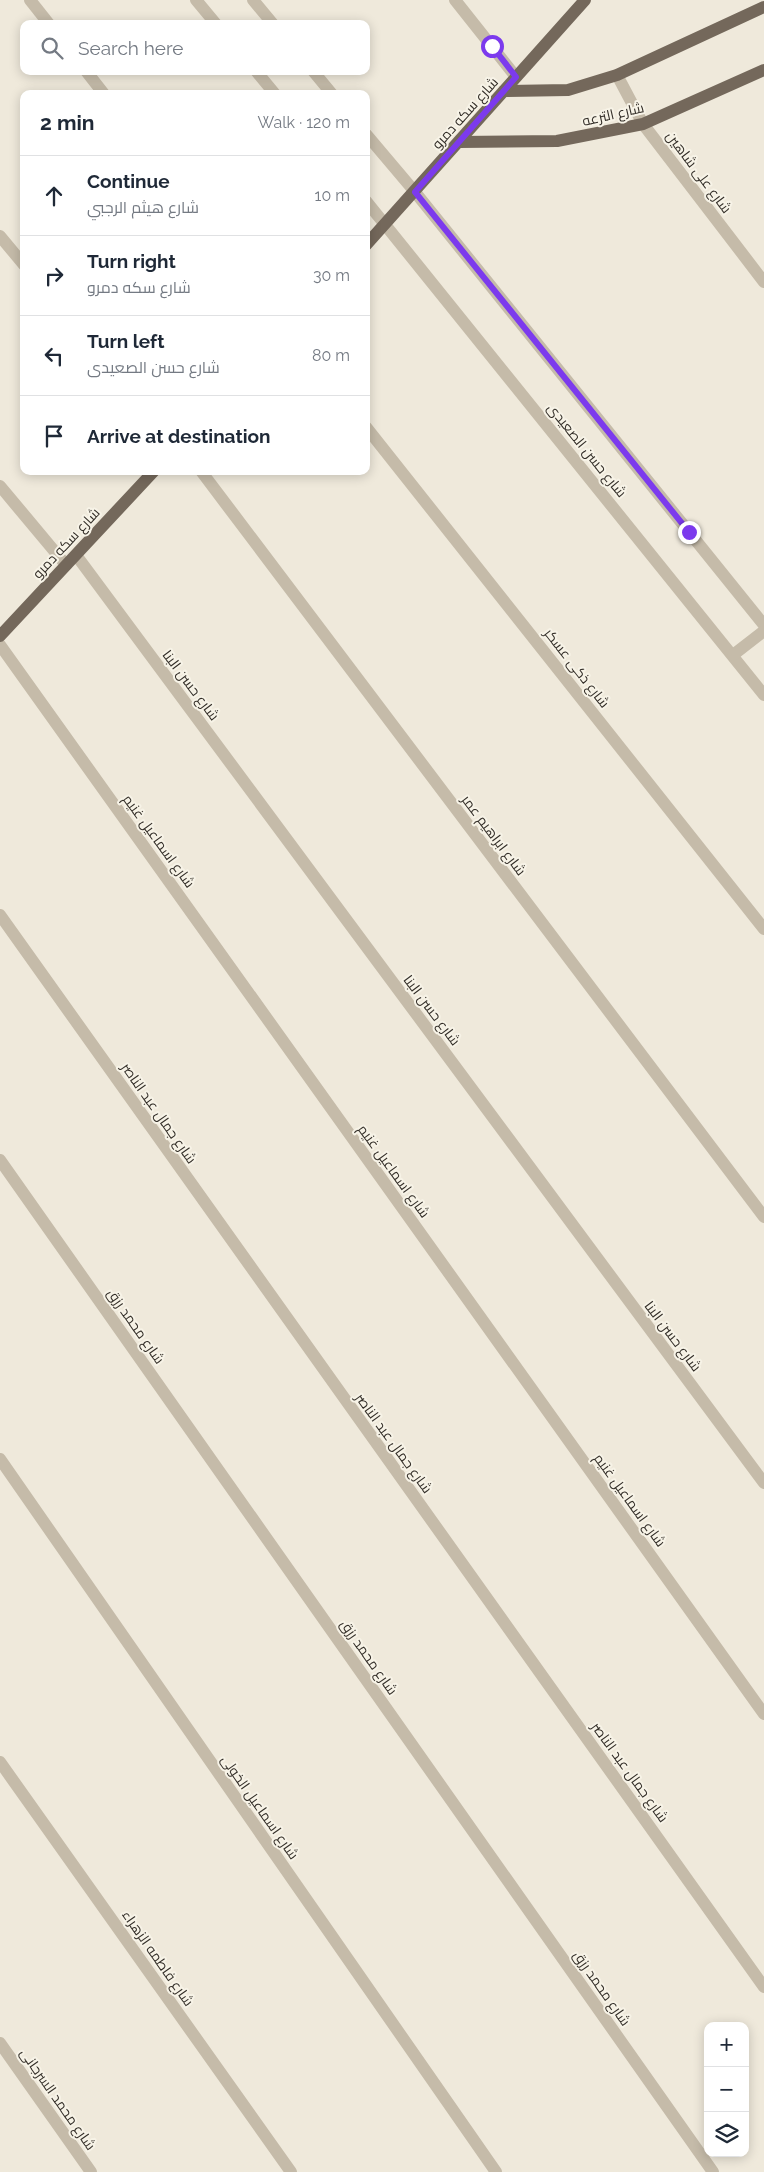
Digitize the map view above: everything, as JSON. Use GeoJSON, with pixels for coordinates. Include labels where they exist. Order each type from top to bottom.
{"type":"FeatureCollection","features":[{"type":"Feature","properties":{"kind":"main road","name":"شارع سكه دمرو"},"geometry":{"type":"LineString","coordinates":[[370,241],[584,0]]}},
{"type":"Feature","properties":{"kind":"main road"},"geometry":{"type":"LineString","coordinates":[[504,91],[568,90],[617,75],[764,8]]}},
{"type":"Feature","properties":{"kind":"main road","name":"شارع الترعه"},"geometry":{"type":"LineString","coordinates":[[459,142],[557,141],[643,124],[764,70]]}},
{"type":"Feature","properties":{"kind":"main road","name":"شارع سكه دمرو"},"geometry":{"type":"LineString","coordinates":[[0,636],[150,475]]}},
{"type":"Feature","properties":{"kind":"street"},"geometry":{"type":"LineString","coordinates":[[30,0],[46,20]]}},
{"type":"Feature","properties":{"kind":"street"},"geometry":{"type":"LineString","coordinates":[[196,0],[213,20]]}},
{"type":"Feature","properties":{"kind":"street"},"geometry":{"type":"LineString","coordinates":[[253,0],[270,20]]}},
{"type":"Feature","properties":{"kind":"street"},"geometry":{"type":"LineString","coordinates":[[455,0],[516,77]]}},
{"type":"Feature","properties":{"kind":"street"},"geometry":{"type":"LineString","coordinates":[[89,75],[101,90]]}},
{"type":"Feature","properties":{"kind":"street"},"geometry":{"type":"LineString","coordinates":[[259,75],[272,90]]}},
{"type":"Feature","properties":{"kind":"street"},"geometry":{"type":"LineString","coordinates":[[316,75],[329,90]]}},
{"type":"Feature","properties":{"kind":"street","name":"شارع على شاهين"},"geometry":{"type":"LineString","coordinates":[[617,75],[643,124],[764,282]]}},
{"type":"Feature","properties":{"kind":"street","name":"شارع حسن الصعيدى"},"geometry":{"type":"LineString","coordinates":[[370,139],[764,625]]}},
{"type":"Feature","properties":{"kind":"street","name":"شارع حسن الصعيدى"},"geometry":{"type":"LineString","coordinates":[[370,206],[764,695]]}},
{"type":"Feature","properties":{"kind":"street"},"geometry":{"type":"LineString","coordinates":[[0,236],[20,260]]}},
{"type":"Feature","properties":{"kind":"street","name":"شارع ذكى عسكر"},"geometry":{"type":"LineString","coordinates":[[370,432],[764,928]]}},
{"type":"Feature","properties":{"kind":"street","name":"شارع ابراهيم عمر"},"geometry":{"type":"LineString","coordinates":[[204,475],[764,1217]]}},
{"type":"Feature","properties":{"kind":"street"},"geometry":{"type":"LineString","coordinates":[[0,486],[66,565]]}},
{"type":"Feature","properties":{"kind":"street","name":"شارع حسن البنا"},"geometry":{"type":"LineString","coordinates":[[76,555],[764,1483]]}},
{"type":"Feature","properties":{"kind":"street"},"geometry":{"type":"LineString","coordinates":[[733,655],[764,631]]}},
{"type":"Feature","properties":{"kind":"street","name":"شارع اسماعيل غنيم"},"geometry":{"type":"LineString","coordinates":[[0,645],[764,1714]]}},
{"type":"Feature","properties":{"kind":"street","name":"شارع جمال عبد الناصر"},"geometry":{"type":"LineString","coordinates":[[0,915],[764,1987]]}},
{"type":"Feature","properties":{"kind":"street","name":"شارع محمد رزق"},"geometry":{"type":"LineString","coordinates":[[0,1160],[713,2172]]}},
{"type":"Feature","properties":{"kind":"street","name":"شارع اسماعيل الخولى"},"geometry":{"type":"LineString","coordinates":[[0,1459],[496,2172]]}},
{"type":"Feature","properties":{"kind":"street","name":"شارع فاطمه الزهراء"},"geometry":{"type":"LineString","coordinates":[[0,1762],[291,2172]]}},
{"type":"Feature","properties":{"kind":"street","name":"شارع محمد السرجانى"},"geometry":{"type":"LineString","coordinates":[[0,2043],[91,2172]]}},
{"type":"Feature","properties":{"kind":"route"},"geometry":{"type":"LineString","coordinates":[[492,46],[516,77],[415,192],[689,532]]}}]}
